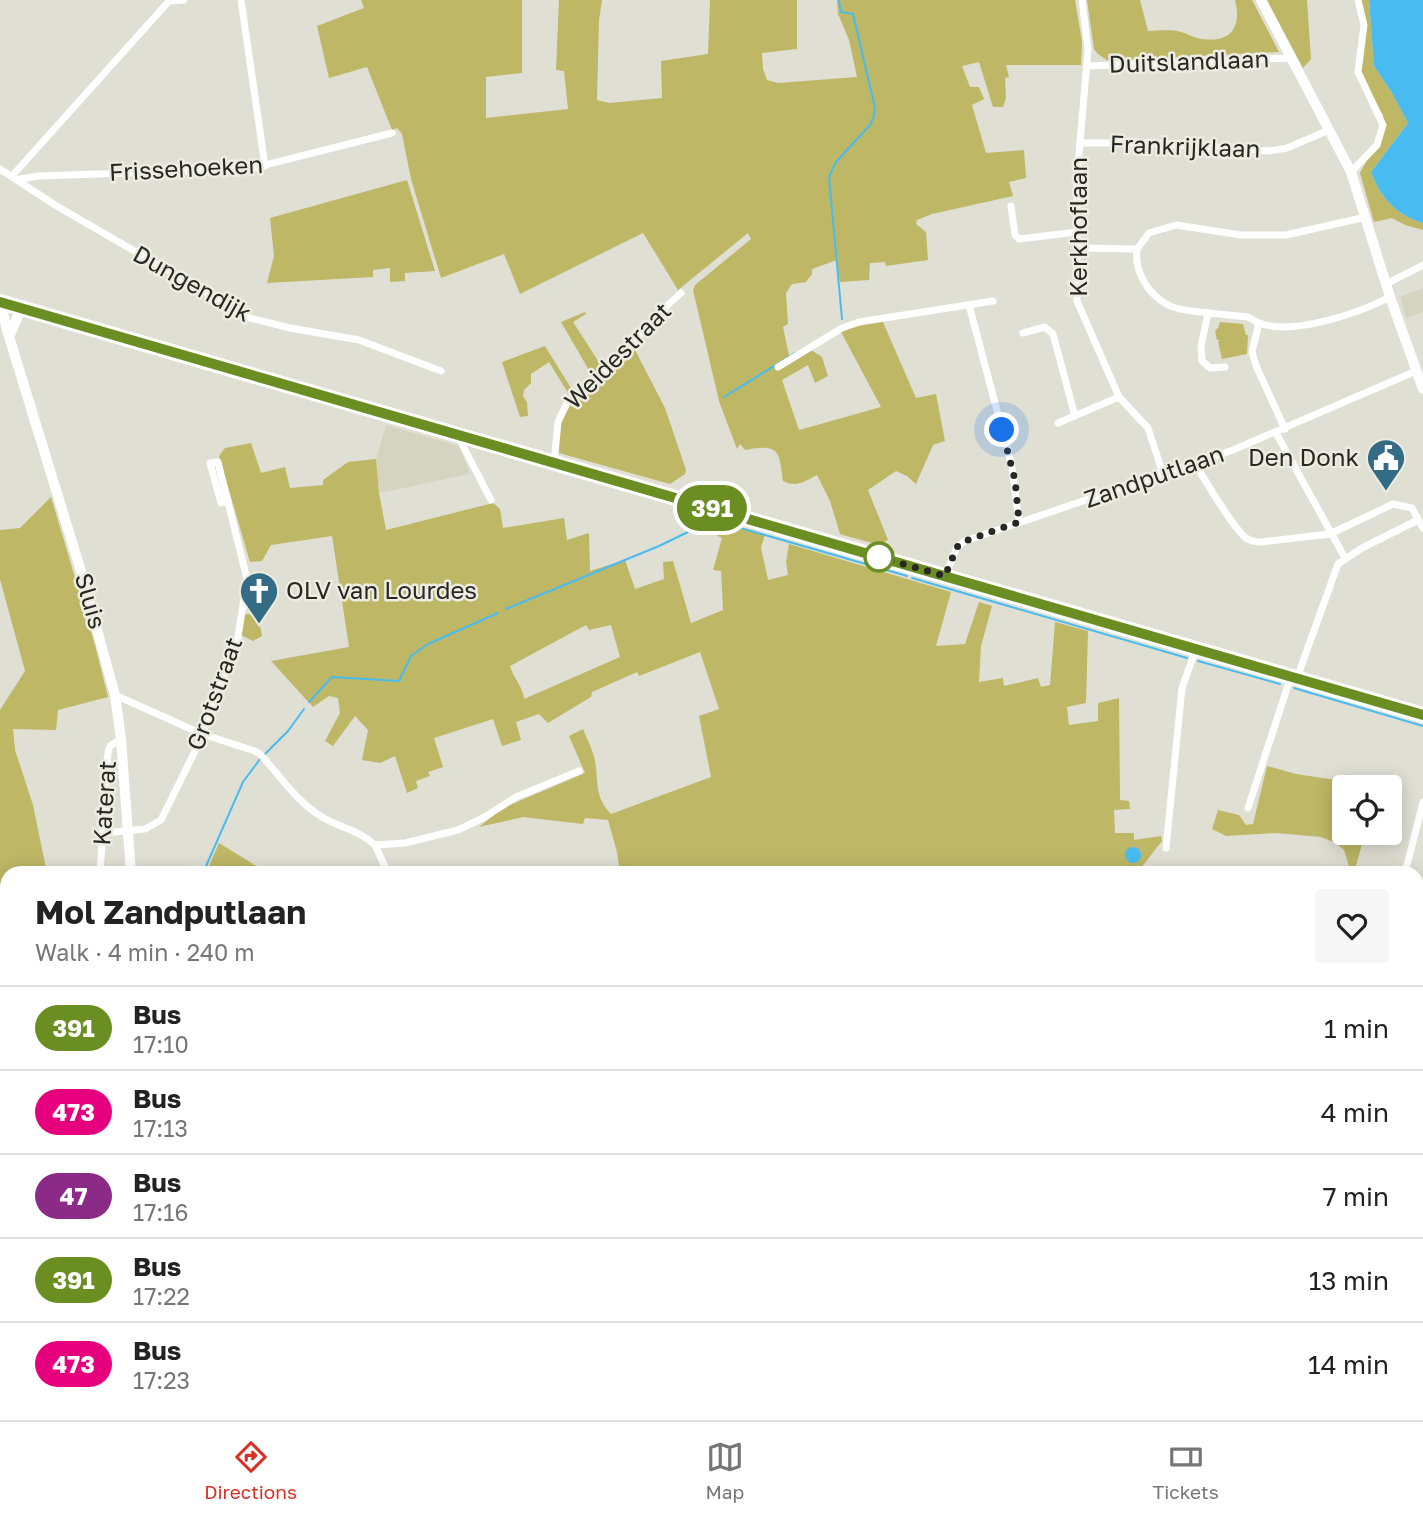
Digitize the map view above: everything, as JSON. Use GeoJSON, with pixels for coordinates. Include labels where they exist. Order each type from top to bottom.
{"type":"FeatureCollection","features":[{"type":"Feature","properties":{"kind":"main road"},"geometry":{"type":"LineString","coordinates":[[0,301],[1423,715]]}},
{"type":"Feature","properties":{"kind":"street"},"geometry":{"type":"LineString","coordinates":[[16,178],[170,0],[184,0]]}},
{"type":"Feature","properties":{"kind":"street"},"geometry":{"type":"LineString","coordinates":[[241,0],[265,166]]}},
{"type":"Feature","properties":{"kind":"street","name":"Kerkhoflaan"},"geometry":{"type":"LineString","coordinates":[[1082,0],[1088,36],[1077,190],[1077,302],[1119,397],[1148,428],[1163,474]]}},
{"type":"Feature","properties":{"kind":"street"},"geometry":{"type":"LineString","coordinates":[[1261,0],[1351,172],[1390,297],[1423,388]]}},
{"type":"Feature","properties":{"kind":"street"},"geometry":{"type":"LineString","coordinates":[[1351,172],[1377,145],[1383,125],[1359,72],[1364,25],[1358,0]]}},
{"type":"Feature","properties":{"kind":"street","name":"Duitslandlaan"},"geometry":{"type":"LineString","coordinates":[[1087,66],[1291,58]]}},
{"type":"Feature","properties":{"kind":"street","name":"Frankrijklaan"},"geometry":{"type":"LineString","coordinates":[[1080,143],[1153,143],[1268,151],[1287,148],[1329,130]]}},
{"type":"Feature","properties":{"kind":"street","name":"Frissehoeken"},"geometry":{"type":"LineString","coordinates":[[16,178],[265,166],[392,133]]}},
{"type":"Feature","properties":{"kind":"street","name":"Dungendijk"},"geometry":{"type":"LineString","coordinates":[[0,169],[55,205],[250,318],[369,342],[441,371]]}},
{"type":"Feature","properties":{"kind":"street"},"geometry":{"type":"LineString","coordinates":[[1011,206],[1015,235],[1018,239],[1078,232]]}},
{"type":"Feature","properties":{"kind":"street"},"geometry":{"type":"LineString","coordinates":[[1366,217],[1286,235],[1241,235],[1176,225],[1149,233],[1137,249],[1139,274],[1156,295],[1174,307],[1248,317],[1273,328],[1304,326],[1390,297]]}},
{"type":"Feature","properties":{"kind":"street"},"geometry":{"type":"LineString","coordinates":[[1077,248],[1137,249]]}},
{"type":"Feature","properties":{"kind":"street"},"geometry":{"type":"LineString","coordinates":[[1387,284],[1423,265]]}},
{"type":"Feature","properties":{"kind":"street","name":"Weidestraat"},"geometry":{"type":"LineString","coordinates":[[554,463],[558,422],[566,403],[615,362],[681,293]]}},
{"type":"Feature","properties":{"kind":"street","name":"Sluis"},"geometry":{"type":"LineString","coordinates":[[0,301],[115,695],[130,866]]}},
{"type":"Feature","properties":{"kind":"street"},"geometry":{"type":"LineString","coordinates":[[778,368],[842,328],[859,322],[993,301]]}},
{"type":"Feature","properties":{"kind":"street"},"geometry":{"type":"LineString","coordinates":[[968,305],[1013,467],[1019,522]]}},
{"type":"Feature","properties":{"kind":"street"},"geometry":{"type":"LineString","coordinates":[[10,336],[21,308]]}},
{"type":"Feature","properties":{"kind":"street"},"geometry":{"type":"LineString","coordinates":[[1208,313],[1201,346],[1202,361],[1210,368],[1225,366]]}},
{"type":"Feature","properties":{"kind":"street"},"geometry":{"type":"LineString","coordinates":[[1259,323],[1252,352],[1285,429]]}},
{"type":"Feature","properties":{"kind":"street"},"geometry":{"type":"LineString","coordinates":[[1023,333],[1040,327],[1050,329],[1075,416]]}},
{"type":"Feature","properties":{"kind":"street","name":"Zandputlaan"},"geometry":{"type":"LineString","coordinates":[[945,576],[957,547],[965,541],[1195,464],[1276,433],[1416,371]]}},
{"type":"Feature","properties":{"kind":"street"},"geometry":{"type":"LineString","coordinates":[[1058,423],[1119,397]]}},
{"type":"Feature","properties":{"kind":"street"},"geometry":{"type":"LineString","coordinates":[[1276,433],[1345,558]]}},
{"type":"Feature","properties":{"kind":"street"},"geometry":{"type":"LineString","coordinates":[[462,436],[462,444],[491,500]]}},
{"type":"Feature","properties":{"kind":"street","name":"Grotstraat"},"geometry":{"type":"LineString","coordinates":[[103,833],[145,829],[161,820],[202,734],[238,637],[247,579],[228,501],[218,462],[210,463],[221,502],[228,501]]}},
{"type":"Feature","properties":{"kind":"street"},"geometry":{"type":"LineString","coordinates":[[1195,464],[1245,537],[1262,542],[1330,534],[1393,503],[1412,508],[1423,528]]}},
{"type":"Feature","properties":{"kind":"street"},"geometry":{"type":"LineString","coordinates":[[1248,808],[1335,570],[1345,558],[1418,520]]}},
{"type":"Feature","properties":{"kind":"street"},"geometry":{"type":"LineString","coordinates":[[1166,848],[1182,688],[1196,649]]}},
{"type":"Feature","properties":{"kind":"street"},"geometry":{"type":"LineString","coordinates":[[115,695],[202,734],[261,755],[310,809],[332,822],[359,832],[375,845],[385,866]]}},
{"type":"Feature","properties":{"kind":"street","name":"Katerat"},"geometry":{"type":"LineString","coordinates":[[101,866],[108,752],[110,746],[121,739]]}},
{"type":"Feature","properties":{"kind":"street"},"geometry":{"type":"LineString","coordinates":[[375,845],[405,843],[458,830],[516,797],[579,771]]}},
{"type":"Feature","properties":{"kind":"street"},"geometry":{"type":"LineString","coordinates":[[1407,866],[1423,803]]}},
{"type":"Feature","properties":{"kind":"shaded area"},"geometry":{"type":"Polygon","coordinates":[[[361,0],[522,0],[522,73],[486,77],[486,118],[568,109],[564,71],[556,70],[559,0],[602,0],[597,100],[609,103],[662,98],[661,61],[708,54],[710,0],[797,0],[797,49],[762,53],[767,80],[778,83],[857,77],[849,40],[838,14],[837,0],[1075,0],[1082,42],[1081,65],[1006,65],[1009,77],[1005,78],[1006,98],[1003,107],[993,107],[979,62],[962,66],[970,87],[979,87],[984,99],[972,105],[986,153],[1024,150],[1026,178],[1009,182],[1013,196],[932,214],[917,220],[916,224],[926,232],[928,260],[886,266],[885,262],[870,263],[869,280],[840,282],[837,260],[812,269],[806,282],[792,284],[786,293],[788,324],[783,327],[790,360],[811,350],[822,357],[828,376],[815,383],[808,365],[782,380],[799,430],[881,407],[841,332],[846,329],[882,320],[916,398],[936,394],[945,441],[933,445],[916,484],[896,471],[868,490],[888,540],[879,545],[840,534],[830,501],[817,475],[801,483],[788,483],[783,481],[776,452],[765,448],[745,450],[740,444],[737,449],[719,401],[693,290],[695,285],[751,239],[748,233],[678,290],[643,233],[520,294],[504,254],[441,278],[411,179],[402,134],[397,128],[392,130],[367,67],[329,78],[317,26],[364,8],[361,0]]]}},
{"type":"Feature","properties":{"kind":"shaded area"},"geometry":{"type":"Polygon","coordinates":[[[1087,0],[1140,0],[1148,31],[1177,31],[1212,40],[1227,36],[1232,31],[1237,18],[1235,0],[1252,0],[1279,52],[1108,61],[1094,49],[1087,0]]]}},
{"type":"Feature","properties":{"kind":"shaded area"},"geometry":{"type":"Polygon","coordinates":[[[1267,0],[1307,0],[1311,59],[1303,68],[1267,0]]]}},
{"type":"Feature","properties":{"kind":"shaded area"},"geometry":{"type":"Polygon","coordinates":[[[1359,0],[1369,0],[1374,66],[1408,123],[1371,172],[1390,204],[1413,220],[1423,223],[1423,230],[1392,218],[1374,222],[1360,173],[1384,129],[1383,115],[1367,87],[1360,67],[1363,51],[1359,0]]]}},
{"type":"Feature","properties":{"kind":"shaded area"},"geometry":{"type":"Polygon","coordinates":[[[407,180],[435,271],[405,273],[405,281],[390,282],[390,268],[373,270],[373,277],[267,283],[274,256],[270,218],[407,180]]]}},
{"type":"Feature","properties":{"kind":"shaded area"},"geometry":{"type":"Polygon","coordinates":[[[1423,288],[1423,312],[1406,318],[1400,297],[1423,288]]]}},
{"type":"Feature","properties":{"kind":"shaded area"},"geometry":{"type":"Polygon","coordinates":[[[585,312],[586,314],[573,322],[602,367],[593,377],[561,322],[585,312]]]}},
{"type":"Feature","properties":{"kind":"shaded area"},"geometry":{"type":"Polygon","coordinates":[[[1220,322],[1243,324],[1248,335],[1247,354],[1222,359],[1218,341],[1221,340],[1217,340],[1215,331],[1220,322]]]}},
{"type":"Feature","properties":{"kind":"shaded area"},"geometry":{"type":"Polygon","coordinates":[[[545,346],[574,393],[570,396],[549,362],[531,374],[531,383],[524,390],[523,396],[527,402],[528,416],[520,417],[502,362],[545,346]]]}},
{"type":"Feature","properties":{"kind":"shaded area"},"geometry":{"type":"Polygon","coordinates":[[[634,348],[665,408],[686,470],[685,474],[670,484],[559,453],[560,422],[570,404],[607,375],[634,348]]]}},
{"type":"Feature","properties":{"kind":"shaded area"},"geometry":{"type":"Polygon","coordinates":[[[386,425],[459,446],[470,474],[379,493],[376,459],[386,425]]]}},
{"type":"Feature","properties":{"kind":"shaded area"},"geometry":{"type":"Polygon","coordinates":[[[251,443],[261,473],[285,467],[290,488],[323,485],[323,480],[348,462],[376,459],[386,530],[493,503],[500,509],[503,528],[564,518],[567,540],[589,533],[590,571],[625,560],[635,589],[664,579],[663,562],[673,561],[691,623],[723,610],[721,571],[713,570],[722,538],[716,535],[719,522],[765,534],[761,548],[768,580],[788,575],[786,562],[789,544],[951,592],[936,646],[965,644],[979,602],[992,606],[981,646],[979,682],[1003,678],[1004,686],[1038,678],[1041,687],[1050,685],[1055,622],[1088,631],[1086,703],[1067,707],[1069,725],[1098,721],[1098,703],[1119,698],[1120,800],[1129,801],[1130,809],[1114,810],[1115,833],[1134,833],[1134,840],[1161,836],[1162,841],[1142,866],[619,866],[608,820],[585,818],[583,824],[523,817],[479,827],[503,808],[585,773],[569,736],[583,729],[594,757],[600,795],[611,814],[711,777],[699,716],[719,709],[700,652],[639,676],[637,672],[592,692],[591,697],[548,723],[539,714],[516,722],[521,740],[502,746],[493,719],[434,738],[443,767],[428,772],[430,776],[416,781],[418,788],[407,793],[395,756],[380,763],[362,760],[368,730],[355,716],[333,746],[325,741],[340,713],[338,698],[329,696],[313,707],[271,661],[349,647],[332,536],[271,545],[262,561],[250,562],[219,456],[225,448],[251,443]],[[586,625],[510,666],[524,699],[620,657],[611,625],[589,630],[586,625]]]}},
{"type":"Feature","properties":{"kind":"shaded area"},"geometry":{"type":"Polygon","coordinates":[[[51,497],[108,697],[58,710],[56,730],[13,729],[15,750],[33,805],[46,866],[0,866],[0,710],[25,671],[0,579],[0,530],[20,528],[51,497]]]}},
{"type":"Feature","properties":{"kind":"shaded area"},"geometry":{"type":"Polygon","coordinates":[[[244,615],[258,616],[262,636],[253,641],[241,635],[244,615]]]}},
{"type":"Feature","properties":{"kind":"shaded area"},"geometry":{"type":"Polygon","coordinates":[[[1267,766],[1332,779],[1332,841],[1321,837],[1276,833],[1226,836],[1212,829],[1218,810],[1239,815],[1246,825],[1253,824],[1267,766]]]}},
{"type":"Feature","properties":{"kind":"shaded area"},"geometry":{"type":"Polygon","coordinates":[[[219,843],[256,866],[209,866],[219,843]]]}},
{"type":"Feature","properties":{"kind":"shaded area"},"geometry":{"type":"Polygon","coordinates":[[[1338,845],[1362,845],[1356,866],[1349,866],[1344,850],[1338,845]]]}},
{"type":"Feature","properties":{"kind":"water"},"geometry":{"type":"Polygon","coordinates":[[[1369,0],[1423,0],[1423,223],[1413,220],[1390,204],[1371,172],[1408,123],[1374,66],[1369,0]]]}},
{"type":"Feature","properties":{"kind":"water"},"geometry":{"type":"Polygon","coordinates":[[[1133,847],[1141,855],[1133,863],[1125,855],[1133,847]]]}},
{"type":"Feature","properties":{"kind":"waterway"},"geometry":{"type":"LineString","coordinates":[[839,0],[841,12],[853,14],[875,108],[870,125],[836,162],[829,177],[842,319]]}},
{"type":"Feature","properties":{"kind":"waterway"},"geometry":{"type":"LineString","coordinates":[[724,397],[795,353]]}},
{"type":"Feature","properties":{"kind":"waterway"},"geometry":{"type":"LineString","coordinates":[[506,609],[659,546],[713,520],[907,576]]}},
{"type":"Feature","properties":{"kind":"waterway"},"geometry":{"type":"LineString","coordinates":[[912,578],[1187,658]]}},
{"type":"Feature","properties":{"kind":"waterway"},"geometry":{"type":"LineString","coordinates":[[309,702],[332,677],[399,681],[411,656],[428,644],[498,613]]}},
{"type":"Feature","properties":{"kind":"waterway"},"geometry":{"type":"LineString","coordinates":[[1198,661],[1280,684]]}},
{"type":"Feature","properties":{"kind":"waterway"},"geometry":{"type":"LineString","coordinates":[[1294,688],[1423,726]]}},
{"type":"Feature","properties":{"kind":"waterway"},"geometry":{"type":"LineString","coordinates":[[265,754],[288,731],[304,709]]}},
{"type":"Feature","properties":{"kind":"waterway"},"geometry":{"type":"LineString","coordinates":[[206,866],[243,782],[260,759]]}},
{"type":"Feature","properties":{"kind":"bus line","name":"391"},"geometry":{"type":"LineString","coordinates":[[0,302],[1423,715]]}},
{"type":"Feature","properties":{"kind":"place","name":"Den Donk"},"geometry":{"type":"Point","coordinates":[1386,492]}},
{"type":"Feature","properties":{"kind":"place","name":"OLV van Lourdes"},"geometry":{"type":"Point","coordinates":[259,625]}},
{"type":"Feature","properties":{"kind":"route"},"geometry":{"type":"LineString","coordinates":[[879,557],[945,576],[957,547],[965,541],[1019,522],[1013,467],[1002,430]]}}]}
